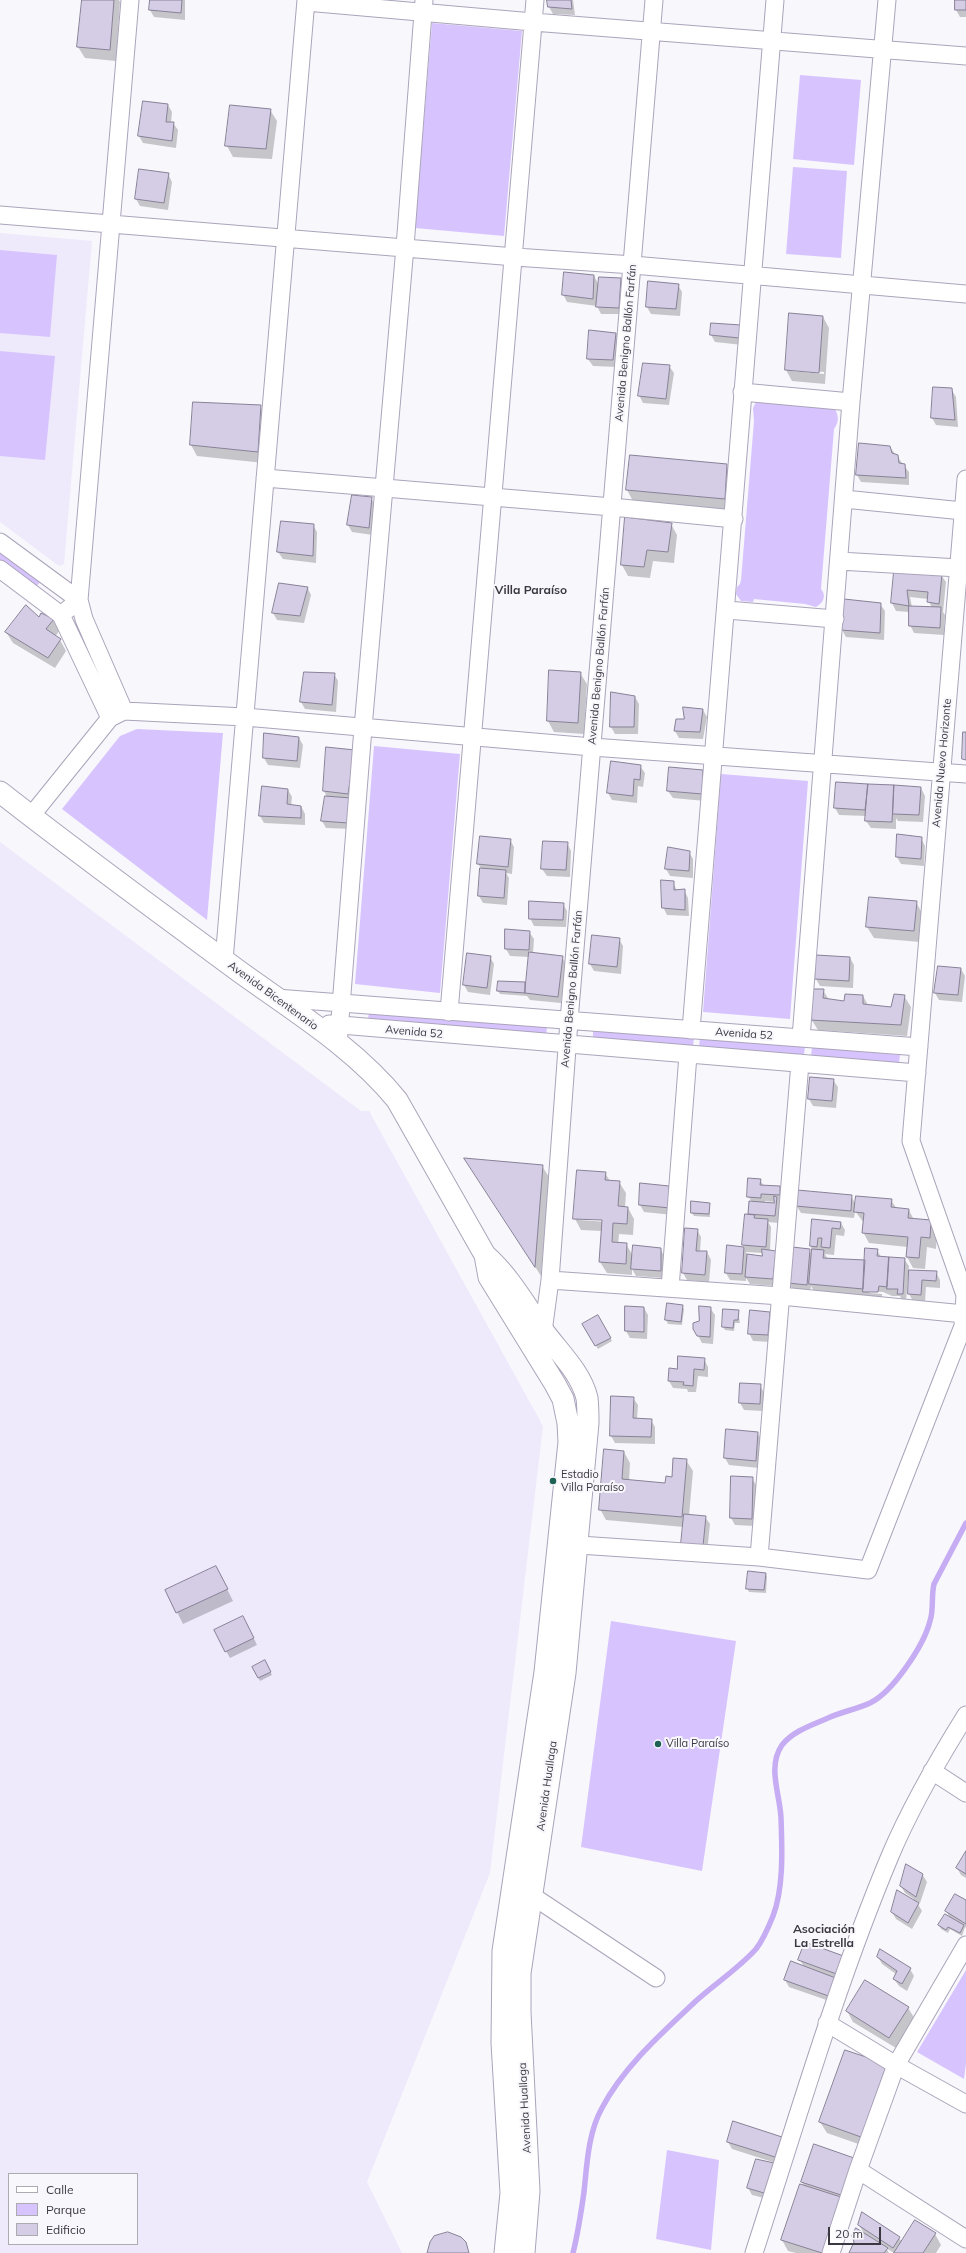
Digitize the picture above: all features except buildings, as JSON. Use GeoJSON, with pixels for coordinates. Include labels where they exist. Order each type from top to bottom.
{"type":"FeatureCollection","features":[{"type":"Feature","properties":{"kind":"main road","name":"Avenida Bicentenario"},"geometry":{"type":"LineString","coordinates":[[0,792],[276,998],[310,1021],[339,1035],[397,1100],[486,1255],[501,1269],[544,1332]]}},
{"type":"Feature","properties":{"kind":"main road","name":"Avenida Bicentenario"},"geometry":{"type":"LineString","coordinates":[[486,1255],[489,1278],[537,1355]]}},
{"type":"Feature","properties":{"kind":"main road","name":"Avenida Huallaga"},"geometry":{"type":"LineString","coordinates":[[544,1332],[569,1364],[586,1398],[588,1423],[567,1544]]}},
{"type":"Feature","properties":{"kind":"main road","name":"Avenida Huallaga"},"geometry":{"type":"LineString","coordinates":[[505,2253],[511,2193],[502,2043],[501,1995],[503,1951],[522,1892],[565,1673],[569,1442],[568,1423],[562,1399],[537,1355]]}},
{"type":"Feature","properties":{"kind":"main road","name":"Avenida Huallaga"},"geometry":{"type":"LineString","coordinates":[[522,1892],[520,2012],[529,2191],[524,2253]]}},
{"type":"Feature","properties":{"kind":"street"},"geometry":{"type":"LineString","coordinates":[[117,714],[84,619],[79,600],[130,0]]}},
{"type":"Feature","properties":{"kind":"street"},"geometry":{"type":"LineString","coordinates":[[449,1012],[515,257],[535,0]]}},
{"type":"Feature","properties":{"kind":"street","name":"Avenida Benigno Ballón Farfán"},"geometry":{"type":"LineString","coordinates":[[537,1355],[544,1332],[550,1280],[567,1045],[654,0]]}},
{"type":"Feature","properties":{"kind":"street"},"geometry":{"type":"LineString","coordinates":[[691,1030],[712,756],[727,610],[742,392],[753,276],[775,0]]}},
{"type":"Feature","properties":{"kind":"street"},"geometry":{"type":"LineString","coordinates":[[801,1038],[824,764],[851,402],[887,0]]}},
{"type":"Feature","properties":{"kind":"street"},"geometry":{"type":"LineString","coordinates":[[224,960],[306,1],[423,6],[533,22],[966,56]]}},
{"type":"Feature","properties":{"kind":"street"},"geometry":{"type":"LineString","coordinates":[[339,1035],[383,489],[405,247],[423,6]]}},
{"type":"Feature","properties":{"kind":"street"},"geometry":{"type":"LineString","coordinates":[[0,215],[111,225],[285,237],[515,257],[633,265],[966,294]]}},
{"type":"Feature","properties":{"kind":"street"},"geometry":{"type":"LineString","coordinates":[[742,392],[851,402]]}},
{"type":"Feature","properties":{"kind":"street"},"geometry":{"type":"LineString","coordinates":[[265,478],[612,507],[734,519]]}},
{"type":"Feature","properties":{"kind":"street","name":"Avenida Nuevo Horizonte"},"geometry":{"type":"LineString","coordinates":[[759,1557],[868,1570],[963,1326],[965,1295],[911,1141],[941,772],[959,568],[964,530],[966,479]]}},
{"type":"Feature","properties":{"kind":"street"},"geometry":{"type":"LineString","coordinates":[[844,499],[964,511]]}},
{"type":"Feature","properties":{"kind":"street"},"geometry":{"type":"LineString","coordinates":[[0,542],[79,600]]}},
{"type":"Feature","properties":{"kind":"street"},"geometry":{"type":"LineString","coordinates":[[839,561],[959,568]]}},
{"type":"Feature","properties":{"kind":"street"},"geometry":{"type":"LineString","coordinates":[[0,570],[61,615],[117,714]]}},
{"type":"Feature","properties":{"kind":"street"},"geometry":{"type":"LineString","coordinates":[[61,615],[79,600]]}},
{"type":"Feature","properties":{"kind":"street"},"geometry":{"type":"LineString","coordinates":[[727,610],[834,619]]}},
{"type":"Feature","properties":{"kind":"street"},"geometry":{"type":"LineString","coordinates":[[117,714],[245,717],[592,747],[966,774]]}},
{"type":"Feature","properties":{"kind":"street"},"geometry":{"type":"LineString","coordinates":[[31,816],[117,714]]}},
{"type":"Feature","properties":{"kind":"street","name":"Avenida 52"},"geometry":{"type":"LineString","coordinates":[[276,998],[918,1047]]}},
{"type":"Feature","properties":{"kind":"street","name":"Avenida 52"},"geometry":{"type":"LineString","coordinates":[[339,1035],[567,1045],[917,1073]]}},
{"type":"Feature","properties":{"kind":"street"},"geometry":{"type":"LineString","coordinates":[[670,1288],[688,1055]]}},
{"type":"Feature","properties":{"kind":"street"},"geometry":{"type":"LineString","coordinates":[[567,1544],[759,1557],[800,1063]]}},
{"type":"Feature","properties":{"kind":"street"},"geometry":{"type":"LineString","coordinates":[[550,1280],[781,1296],[964,1314]]}},
{"type":"Feature","properties":{"kind":"street"},"geometry":{"type":"LineString","coordinates":[[754,2253],[827,2023],[890,1855],[932,1772],[966,1715]]}},
{"type":"Feature","properties":{"kind":"street"},"geometry":{"type":"LineString","coordinates":[[932,1772],[966,1792]]}},
{"type":"Feature","properties":{"kind":"street"},"geometry":{"type":"LineString","coordinates":[[522,1892],[656,1978]]}},
{"type":"Feature","properties":{"kind":"street"},"geometry":{"type":"LineString","coordinates":[[831,2253],[858,2170],[896,2065],[966,1945]]}},
{"type":"Feature","properties":{"kind":"street"},"geometry":{"type":"LineString","coordinates":[[827,2023],[896,2065],[966,2104]]}},
{"type":"Feature","properties":{"kind":"street"},"geometry":{"type":"LineString","coordinates":[[858,2170],[966,2239]]}},
{"type":"Feature","properties":{"kind":"shaded area"},"geometry":{"type":"Polygon","coordinates":[[[0,233],[92,241],[64,564],[59,566],[0,522],[0,233]]]}},
{"type":"Feature","properties":{"kind":"shaded area"},"geometry":{"type":"Polygon","coordinates":[[[0,842],[361,1111],[369,1111],[543,1426],[490,1873],[367,2182],[402,2253],[0,2253],[0,842]]]}},
{"type":"Feature","properties":{"kind":"green space"},"geometry":{"type":"Polygon","coordinates":[[[432,23],[522,31],[504,236],[415,228],[432,23]]]}},
{"type":"Feature","properties":{"kind":"green space"},"geometry":{"type":"Polygon","coordinates":[[[800,75],[861,80],[854,165],[793,159],[800,75]]]}},
{"type":"Feature","properties":{"kind":"green space"},"geometry":{"type":"Polygon","coordinates":[[[793,167],[847,171],[841,258],[786,254],[793,167]]]}},
{"type":"Feature","properties":{"kind":"green space"},"geometry":{"type":"Polygon","coordinates":[[[0,250],[57,255],[50,337],[0,333],[0,250]]]}},
{"type":"Feature","properties":{"kind":"green space"},"geometry":{"type":"Polygon","coordinates":[[[0,351],[55,356],[45,460],[0,456],[0,351]]]}},
{"type":"Feature","properties":{"kind":"green space"},"geometry":{"type":"Polygon","coordinates":[[[761,400],[835,409],[837,415],[838,422],[834,429],[821,589],[824,597],[821,603],[816,607],[805,604],[754,599],[753,602],[741,601],[736,594],[737,587],[741,580],[754,421],[753,408],[756,402],[761,400]]]}},
{"type":"Feature","properties":{"kind":"green space"},"geometry":{"type":"Polygon","coordinates":[[[0,550],[41,581],[36,587],[0,561],[0,550]]]}},
{"type":"Feature","properties":{"kind":"green space"},"geometry":{"type":"Polygon","coordinates":[[[137,729],[223,733],[207,920],[62,809],[120,736],[137,729]]]}},
{"type":"Feature","properties":{"kind":"green space"},"geometry":{"type":"Polygon","coordinates":[[[374,746],[460,754],[440,993],[355,984],[374,746]]]}},
{"type":"Feature","properties":{"kind":"green space"},"geometry":{"type":"Polygon","coordinates":[[[721,774],[808,781],[790,1019],[703,1012],[721,774]]]}},
{"type":"Feature","properties":{"kind":"green space"},"geometry":{"type":"Polygon","coordinates":[[[369,1011],[547,1027],[546,1036],[368,1020],[369,1011]]]}},
{"type":"Feature","properties":{"kind":"green space"},"geometry":{"type":"Polygon","coordinates":[[[593,1031],[694,1038],[693,1046],[593,1039],[593,1031]]]}},
{"type":"Feature","properties":{"kind":"green space"},"geometry":{"type":"Polygon","coordinates":[[[700,1038],[805,1046],[804,1055],[699,1047],[700,1038]]]}},
{"type":"Feature","properties":{"kind":"green space"},"geometry":{"type":"Polygon","coordinates":[[[812,1047],[900,1055],[899,1063],[811,1056],[812,1047]]]}},
{"type":"Feature","properties":{"kind":"green space","name":"Villa Paraíso"},"geometry":{"type":"Polygon","coordinates":[[[611,1621],[736,1641],[702,1871],[581,1847],[611,1621]]]}},
{"type":"Feature","properties":{"kind":"green space"},"geometry":{"type":"Polygon","coordinates":[[[966,1970],[966,2063],[964,2079],[917,2052],[966,1970]]]}},
{"type":"Feature","properties":{"kind":"green space"},"geometry":{"type":"Polygon","coordinates":[[[667,2150],[719,2160],[711,2250],[656,2239],[667,2150]]]}},
{"type":"Feature","properties":{"kind":"waterway"},"geometry":{"type":"LineString","coordinates":[[573,2253],[581,2215],[591,2138],[597,2118],[602,2108],[621,2078],[645,2050],[697,2000],[735,1969],[756,1949],[771,1920],[777,1905],[782,1867],[781,1818],[775,1771],[775,1762],[782,1745],[786,1740],[803,1729],[833,1716],[870,1703],[879,1697],[898,1679],[914,1655],[927,1631],[931,1616],[934,1584],[966,1523]]}},
{"type":"Feature","properties":{"kind":"place","name":"Estadio Villa Paraíso"},"geometry":{"type":"Point","coordinates":[553,1481]}},
{"type":"Feature","properties":{"kind":"place","name":"Villa Paraíso"},"geometry":{"type":"Point","coordinates":[658,1744]}},
{"type":"Feature","properties":{"kind":"district","name":"Villa Paraíso"},"geometry":{"type":"Point","coordinates":[531,590]}},
{"type":"Feature","properties":{"kind":"district","name":"Asociación La Estrella"},"geometry":{"type":"Point","coordinates":[824,1936]}}]}
